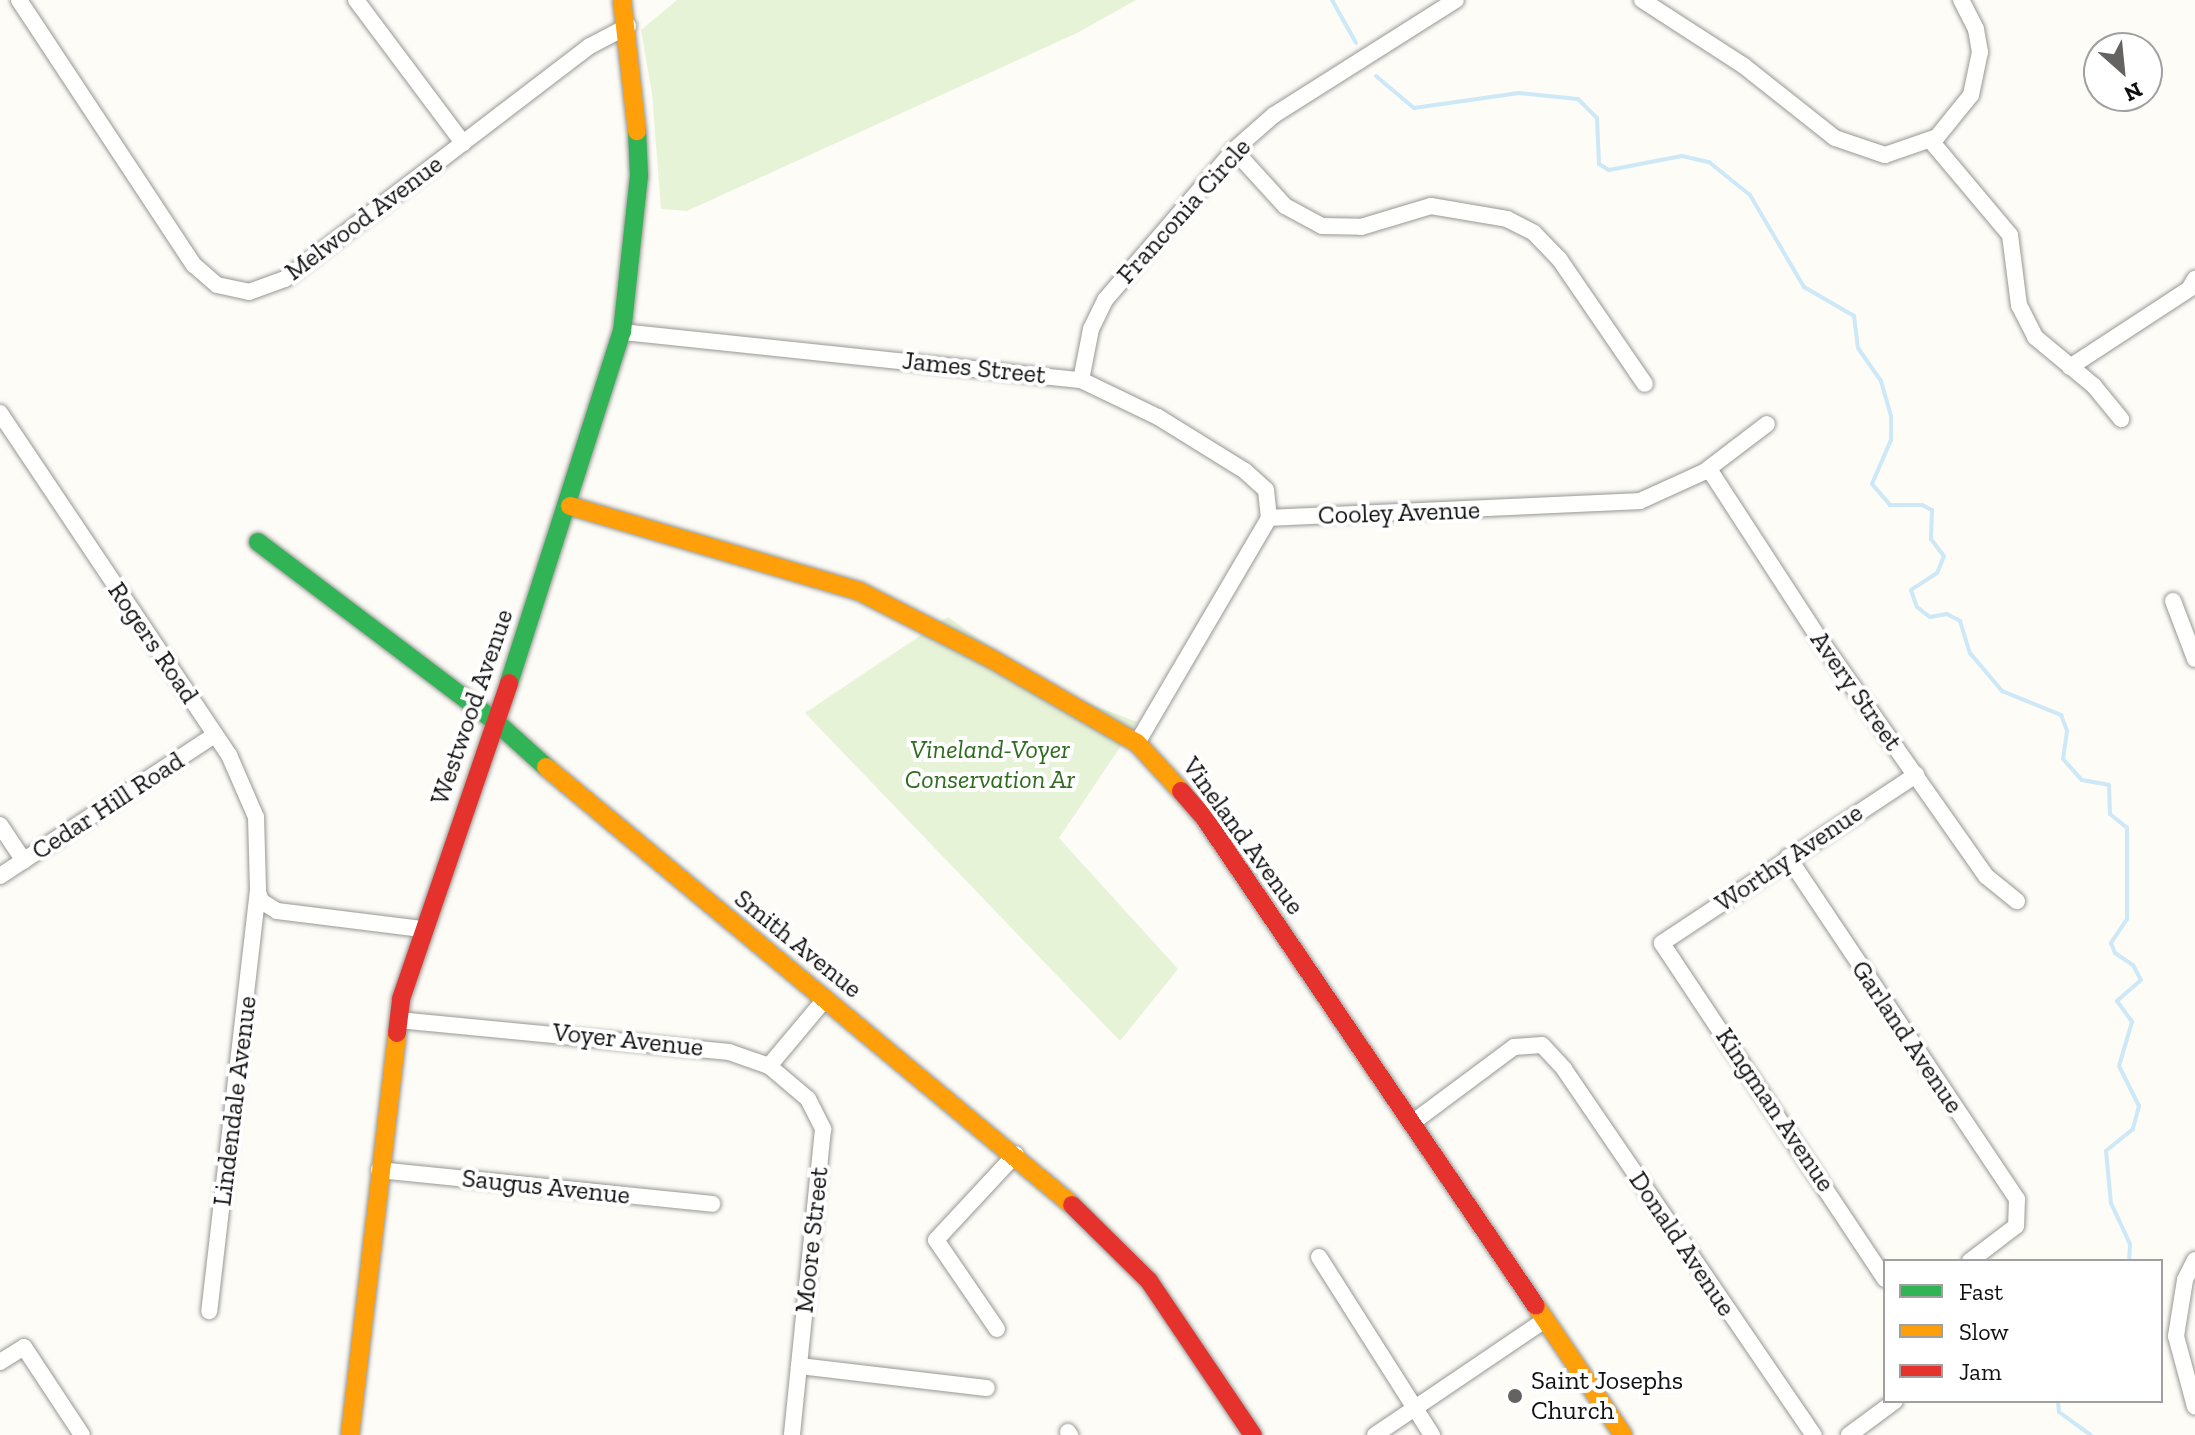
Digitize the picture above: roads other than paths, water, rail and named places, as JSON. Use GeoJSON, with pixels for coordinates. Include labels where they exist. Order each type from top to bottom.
{"type":"FeatureCollection","features":[{"type":"Feature","properties":{"kind":"street","name":"Melwood Avenue"},"geometry":{"type":"LineString","coordinates":[[19,0],[194,265],[217,285],[249,292],[285,279],[590,46],[628,26]]}},
{"type":"Feature","properties":{"kind":"street"},"geometry":{"type":"LineString","coordinates":[[356,0],[463,143]]}},
{"type":"Feature","properties":{"kind":"street","name":"Westwood Avenue"},"geometry":{"type":"LineString","coordinates":[[350,1435],[398,1020],[422,929],[570,506],[622,332],[639,187],[628,26],[622,0]]}},
{"type":"Feature","properties":{"kind":"street","name":"Franconia Circle"},"geometry":{"type":"LineString","coordinates":[[1081,380],[1091,329],[1105,300],[1234,150],[1274,115],[1456,0]]}},
{"type":"Feature","properties":{"kind":"street"},"geometry":{"type":"LineString","coordinates":[[1642,0],[1733,58],[1846,145],[1885,155],[1931,141],[1955,121],[1977,77],[1978,37],[1961,0]]}},
{"type":"Feature","properties":{"kind":"street"},"geometry":{"type":"LineString","coordinates":[[1931,141],[2005,227],[2024,318],[2040,343],[2094,386],[2121,419]]}},
{"type":"Feature","properties":{"kind":"street"},"geometry":{"type":"LineString","coordinates":[[1234,150],[1285,206],[1322,226],[1361,227],[1431,206],[1516,223],[1542,239],[1645,384]]}},
{"type":"Feature","properties":{"kind":"street"},"geometry":{"type":"LineString","coordinates":[[2070,367],[2189,289],[2195,279]]}},
{"type":"Feature","properties":{"kind":"street","name":"James Street"},"geometry":{"type":"LineString","coordinates":[[622,332],[1081,380],[1158,417],[1245,471],[1266,490],[1269,518]]}},
{"type":"Feature","properties":{"kind":"street","name":"Rogers Road"},"geometry":{"type":"LineString","coordinates":[[0,413],[243,780],[256,817],[258,890]]}},
{"type":"Feature","properties":{"kind":"street","name":"Cooley Avenue"},"geometry":{"type":"LineString","coordinates":[[1269,518],[1615,504],[1661,494],[1709,469],[1767,424]]}},
{"type":"Feature","properties":{"kind":"street","name":"Avery Street"},"geometry":{"type":"LineString","coordinates":[[1709,469],[1986,876],[2017,901]]}},
{"type":"Feature","properties":{"kind":"street","name":"Vineland Avenue"},"geometry":{"type":"LineString","coordinates":[[570,506],[859,591],[992,659],[1137,743],[1203,816],[1623,1435]]}},
{"type":"Feature","properties":{"kind":"street"},"geometry":{"type":"LineString","coordinates":[[1137,743],[1269,518]]}},
{"type":"Feature","properties":{"kind":"street","name":"Smith Avenue"},"geometry":{"type":"LineString","coordinates":[[258,542],[495,721],[582,800],[1016,1154],[1149,1281],[1253,1435]]}},
{"type":"Feature","properties":{"kind":"street"},"geometry":{"type":"LineString","coordinates":[[2173,601],[2188,620],[2195,659]]}},
{"type":"Feature","properties":{"kind":"street","name":"Cedar Hill Road"},"geometry":{"type":"LineString","coordinates":[[0,876],[215,735]]}},
{"type":"Feature","properties":{"kind":"street","name":"Worthy Avenue"},"geometry":{"type":"LineString","coordinates":[[1662,943],[1916,775]]}},
{"type":"Feature","properties":{"kind":"street"},"geometry":{"type":"LineString","coordinates":[[0,825],[24,861]]}},
{"type":"Feature","properties":{"kind":"street","name":"Garland Avenue"},"geometry":{"type":"LineString","coordinates":[[1788,857],[2017,1199],[2019,1219],[2004,1237],[1973,1259]]}},
{"type":"Feature","properties":{"kind":"street"},"geometry":{"type":"LineString","coordinates":[[258,890],[261,901],[277,911],[422,929]]}},
{"type":"Feature","properties":{"kind":"street","name":"Lindendale Avenue"},"geometry":{"type":"LineString","coordinates":[[209,1311],[258,890]]}},
{"type":"Feature","properties":{"kind":"street","name":"Kingman Avenue"},"geometry":{"type":"LineString","coordinates":[[1662,943],[1883,1276]]}},
{"type":"Feature","properties":{"kind":"street"},"geometry":{"type":"LineString","coordinates":[[769,1066],[825,999]]}},
{"type":"Feature","properties":{"kind":"street","name":"Voyer Avenue"},"geometry":{"type":"LineString","coordinates":[[398,1020],[705,1047],[769,1066]]}},
{"type":"Feature","properties":{"kind":"street","name":"Donald Avenue"},"geometry":{"type":"LineString","coordinates":[[1412,1123],[1514,1047],[1530,1042],[1551,1053],[1814,1435]]}},
{"type":"Feature","properties":{"kind":"street","name":"Moore Street"},"geometry":{"type":"LineString","coordinates":[[769,1066],[812,1104],[823,1129],[792,1435]]}},
{"type":"Feature","properties":{"kind":"street"},"geometry":{"type":"LineString","coordinates":[[997,1329],[936,1240],[1016,1154]]}},
{"type":"Feature","properties":{"kind":"street","name":"Saugus Avenue"},"geometry":{"type":"LineString","coordinates":[[379,1170],[712,1204]]}},
{"type":"Feature","properties":{"kind":"street"},"geometry":{"type":"LineString","coordinates":[[1319,1257],[1432,1435]]}},
{"type":"Feature","properties":{"kind":"street"},"geometry":{"type":"LineString","coordinates":[[2195,1260],[2185,1280],[2176,1336],[2195,1407]]}},
{"type":"Feature","properties":{"kind":"street"},"geometry":{"type":"LineString","coordinates":[[1375,1435],[1545,1320]]}},
{"type":"Feature","properties":{"kind":"street"},"geometry":{"type":"LineString","coordinates":[[0,1362],[24,1347],[82,1435]]}},
{"type":"Feature","properties":{"kind":"street"},"geometry":{"type":"LineString","coordinates":[[799,1366],[987,1388]]}},
{"type":"Feature","properties":{"kind":"street"},"geometry":{"type":"LineString","coordinates":[[1849,1435],[1892,1403]]}},
{"type":"Feature","properties":{"kind":"waterway"},"geometry":{"type":"LineString","coordinates":[[1332,0],[1356,43]]}},
{"type":"Feature","properties":{"kind":"waterway"},"geometry":{"type":"LineString","coordinates":[[1376,76],[1414,108],[1519,93],[1578,99],[1597,118],[1599,164],[1609,170],[1682,156],[1709,162],[1750,195],[1804,287],[1854,316],[1858,348],[1881,381],[1891,416],[1891,440],[1872,484],[1890,505],[1922,505],[1932,510],[1931,539],[1944,556],[1937,573],[1911,590],[1917,607],[1930,617],[1947,614],[1960,621],[1970,653],[2002,691],[2061,715],[2067,731],[2063,759],[2082,780],[2109,785],[2110,814],[2127,828],[2127,919],[2111,943],[2115,953],[2133,965],[2141,980],[2117,1001],[2132,1022],[2119,1066],[2139,1106],[2133,1129],[2106,1151],[2111,1203],[2130,1244],[2129,1259]]}},
{"type":"Feature","properties":{"kind":"waterway"},"geometry":{"type":"LineString","coordinates":[[2058,1403],[2059,1412],[2091,1435]]}},
{"type":"Feature","properties":{"kind":"place","name":"Saint Josephs Church"},"geometry":{"type":"Point","coordinates":[1515,1396]}},
{"type":"Feature","properties":{"kind":"park label","name":"Vineland-Voyer Conservation Ar"},"geometry":{"type":"Point","coordinates":[990,765]}}]}
